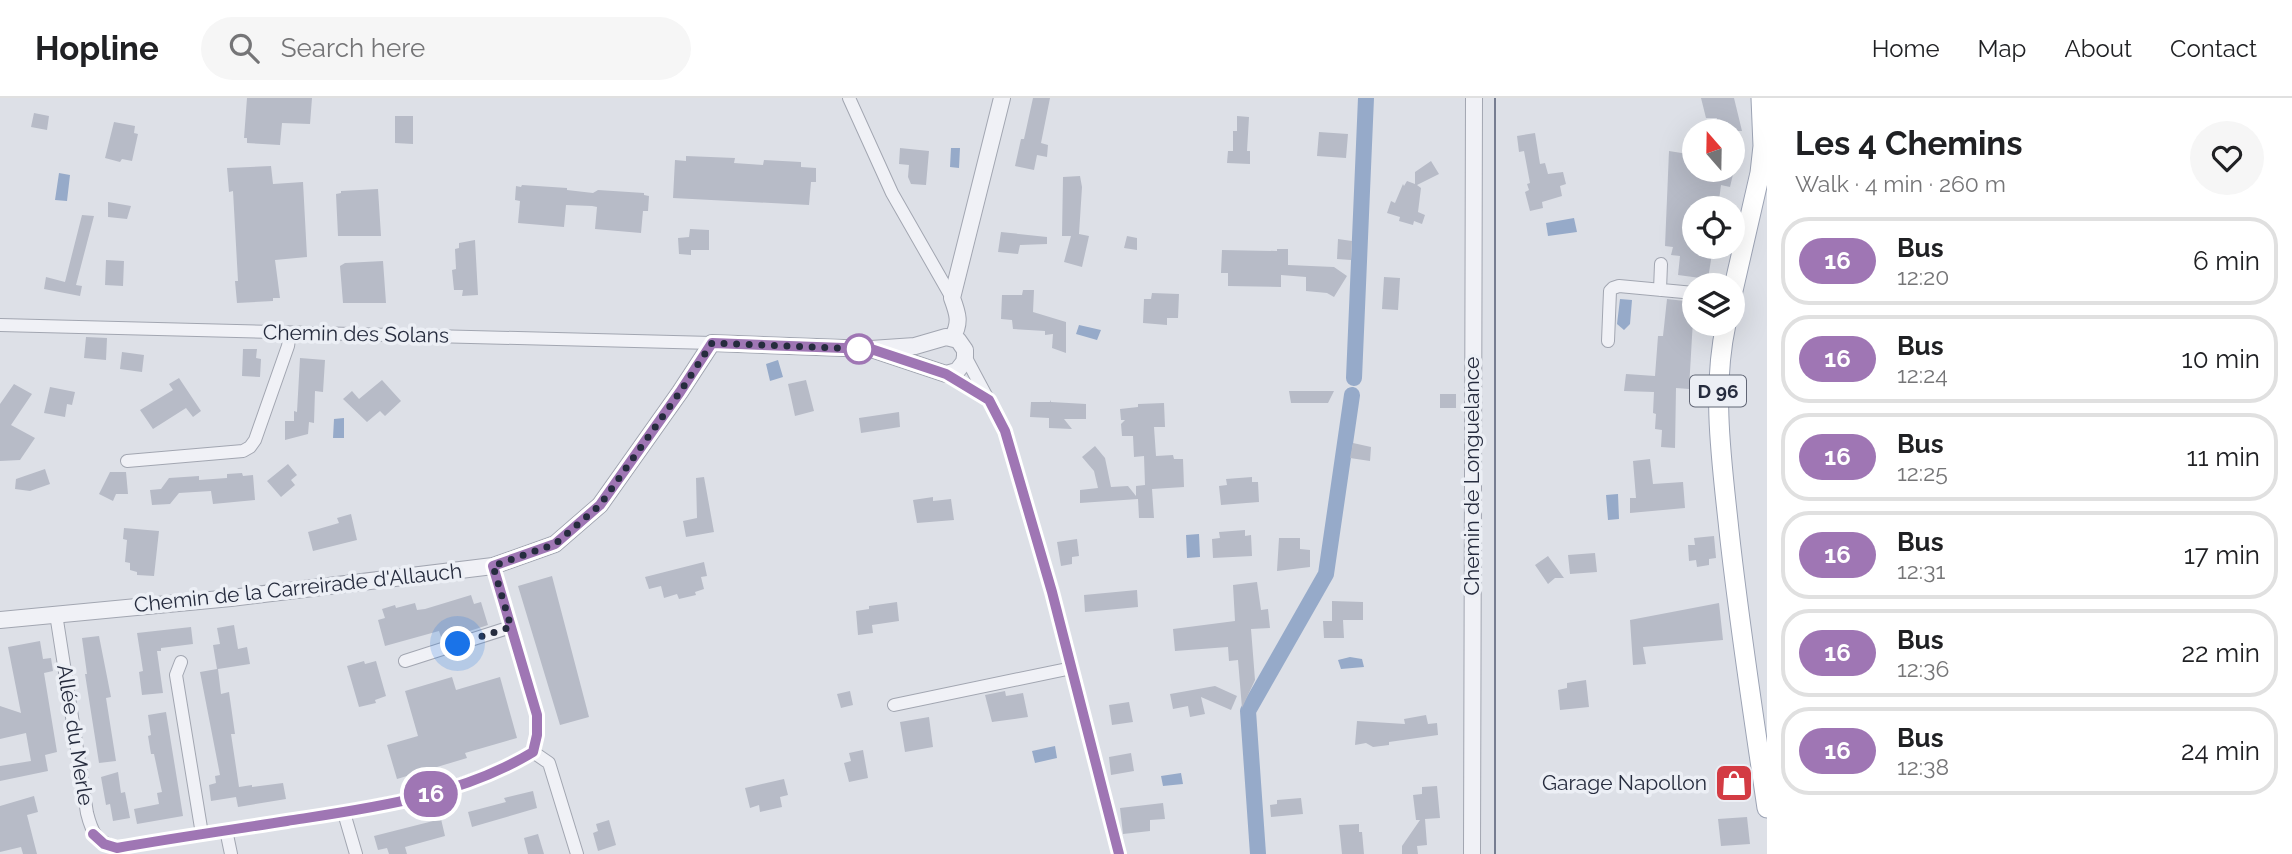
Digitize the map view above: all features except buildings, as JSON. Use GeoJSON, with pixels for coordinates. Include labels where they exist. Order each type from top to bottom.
{"type":"FeatureCollection","features":[{"type":"Feature","properties":{"kind":"main road"},"geometry":{"type":"LineString","coordinates":[[1738,273],[1763,174],[1761,98]]}},
{"type":"Feature","properties":{"kind":"main road","name":"D 96"},"geometry":{"type":"LineString","coordinates":[[1724,336],[1718,387],[1721,459],[1735,587],[1767,808]]}},
{"type":"Feature","properties":{"kind":"street"},"geometry":{"type":"LineString","coordinates":[[849,98],[892,193],[952,298],[958,313],[959,326],[952,338]]}},
{"type":"Feature","properties":{"kind":"street"},"geometry":{"type":"LineString","coordinates":[[952,298],[1002,98]]}},
{"type":"Feature","properties":{"kind":"street","name":"Chemin de Longuelance"},"geometry":{"type":"LineString","coordinates":[[1472,854],[1474,98]]}},
{"type":"Feature","properties":{"kind":"street"},"geometry":{"type":"LineString","coordinates":[[1660,290],[1661,264]]}},
{"type":"Feature","properties":{"kind":"street"},"geometry":{"type":"LineString","coordinates":[[1608,341],[1613,288],[1619,286],[1682,292]]}},
{"type":"Feature","properties":{"kind":"street","name":"Chemin des Solans"},"geometry":{"type":"LineString","coordinates":[[0,326],[712,343]]}},
{"type":"Feature","properties":{"kind":"street"},"geometry":{"type":"LineString","coordinates":[[127,461],[243,451],[250,447],[255,440],[288,346],[290,333]]}},
{"type":"Feature","properties":{"kind":"street"},"geometry":{"type":"LineString","coordinates":[[712,343],[871,349],[915,346],[946,337],[962,345],[965,356],[1005,431],[1052,592],[1119,854]]}},
{"type":"Feature","properties":{"kind":"street"},"geometry":{"type":"LineString","coordinates":[[934,342],[930,346],[928,359],[940,372]]}},
{"type":"Feature","properties":{"kind":"street","name":"Chemin de la Carreirade d'Allauch"},"geometry":{"type":"LineString","coordinates":[[0,620],[230,598],[493,566],[555,544],[600,505],[712,343]]}},
{"type":"Feature","properties":{"kind":"street"},"geometry":{"type":"LineString","coordinates":[[871,349],[940,372],[989,400]]}},
{"type":"Feature","properties":{"kind":"street"},"geometry":{"type":"LineString","coordinates":[[940,372],[957,371],[965,356]]}},
{"type":"Feature","properties":{"kind":"street"},"geometry":{"type":"LineString","coordinates":[[493,566],[537,715],[537,735],[533,752],[549,762],[577,854]]}},
{"type":"Feature","properties":{"kind":"street","name":"Allée du Merle"},"geometry":{"type":"LineString","coordinates":[[56,614],[87,813],[99,849],[414,800],[478,778],[533,752]]}},
{"type":"Feature","properties":{"kind":"street"},"geometry":{"type":"LineString","coordinates":[[405,661],[511,627]]}},
{"type":"Feature","properties":{"kind":"street"},"geometry":{"type":"LineString","coordinates":[[181,662],[176,675],[202,834]]}},
{"type":"Feature","properties":{"kind":"street"},"geometry":{"type":"LineString","coordinates":[[894,705],[1072,668]]}},
{"type":"Feature","properties":{"kind":"street"},"geometry":{"type":"LineString","coordinates":[[344,813],[356,854]]}},
{"type":"Feature","properties":{"kind":"street"},"geometry":{"type":"LineString","coordinates":[[226,830],[231,854]]}},
{"type":"Feature","properties":{"kind":"water"},"geometry":{"type":"Polygon","coordinates":[[[951,148],[960,148],[959,168],[950,167],[951,148]]]}},
{"type":"Feature","properties":{"kind":"water"},"geometry":{"type":"Polygon","coordinates":[[[59,173],[70,175],[67,201],[55,200],[59,173]]]}},
{"type":"Feature","properties":{"kind":"water"},"geometry":{"type":"Polygon","coordinates":[[[1574,218],[1577,232],[1548,236],[1546,223],[1574,218]]]}},
{"type":"Feature","properties":{"kind":"water"},"geometry":{"type":"Polygon","coordinates":[[[1620,299],[1632,300],[1630,324],[1624,330],[1617,324],[1620,299]]]}},
{"type":"Feature","properties":{"kind":"water"},"geometry":{"type":"Polygon","coordinates":[[[1079,325],[1101,330],[1097,340],[1076,334],[1079,325]]]}},
{"type":"Feature","properties":{"kind":"water"},"geometry":{"type":"Polygon","coordinates":[[[778,360],[783,377],[770,381],[766,364],[778,360]]]}},
{"type":"Feature","properties":{"kind":"water"},"geometry":{"type":"Polygon","coordinates":[[[344,418],[344,438],[333,438],[334,419],[344,418]]]}},
{"type":"Feature","properties":{"kind":"water"},"geometry":{"type":"Polygon","coordinates":[[[1618,494],[1619,519],[1608,520],[1606,495],[1618,494]]]}},
{"type":"Feature","properties":{"kind":"water"},"geometry":{"type":"Polygon","coordinates":[[[1199,534],[1200,557],[1187,558],[1186,535],[1199,534]]]}},
{"type":"Feature","properties":{"kind":"water"},"geometry":{"type":"Polygon","coordinates":[[[1350,657],[1362,659],[1364,667],[1341,669],[1338,660],[1350,657]]]}},
{"type":"Feature","properties":{"kind":"water"},"geometry":{"type":"Polygon","coordinates":[[[1055,746],[1057,758],[1035,763],[1032,751],[1055,746]]]}},
{"type":"Feature","properties":{"kind":"water"},"geometry":{"type":"Polygon","coordinates":[[[1181,773],[1183,784],[1163,786],[1161,776],[1181,773]]]}},
{"type":"Feature","properties":{"kind":"waterway"},"geometry":{"type":"LineString","coordinates":[[1354,378],[1366,98]]}},
{"type":"Feature","properties":{"kind":"waterway"},"geometry":{"type":"LineString","coordinates":[[1258,854],[1248,711],[1326,574],[1352,395]]}},
{"type":"Feature","properties":{"kind":"tram line"},"geometry":{"type":"LineString","coordinates":[[1495,98],[1495,854]]}},
{"type":"Feature","properties":{"kind":"bus line","name":"16"},"geometry":{"type":"LineString","coordinates":[[93,834],[104,844],[117,848],[414,800],[466,783],[533,752],[537,735],[537,715],[493,566],[555,544],[600,505],[712,343],[871,349],[946,374],[989,400],[1005,431],[1052,592],[1119,854]]}},
{"type":"Feature","properties":{"kind":"place","name":"Garage Napollon"},"geometry":{"type":"Point","coordinates":[1734,783]}},
{"type":"Feature","properties":{"kind":"route"},"geometry":{"type":"LineString","coordinates":[[458,644],[511,627],[493,566],[555,544],[600,505],[712,343],[859,349]]}}]}
